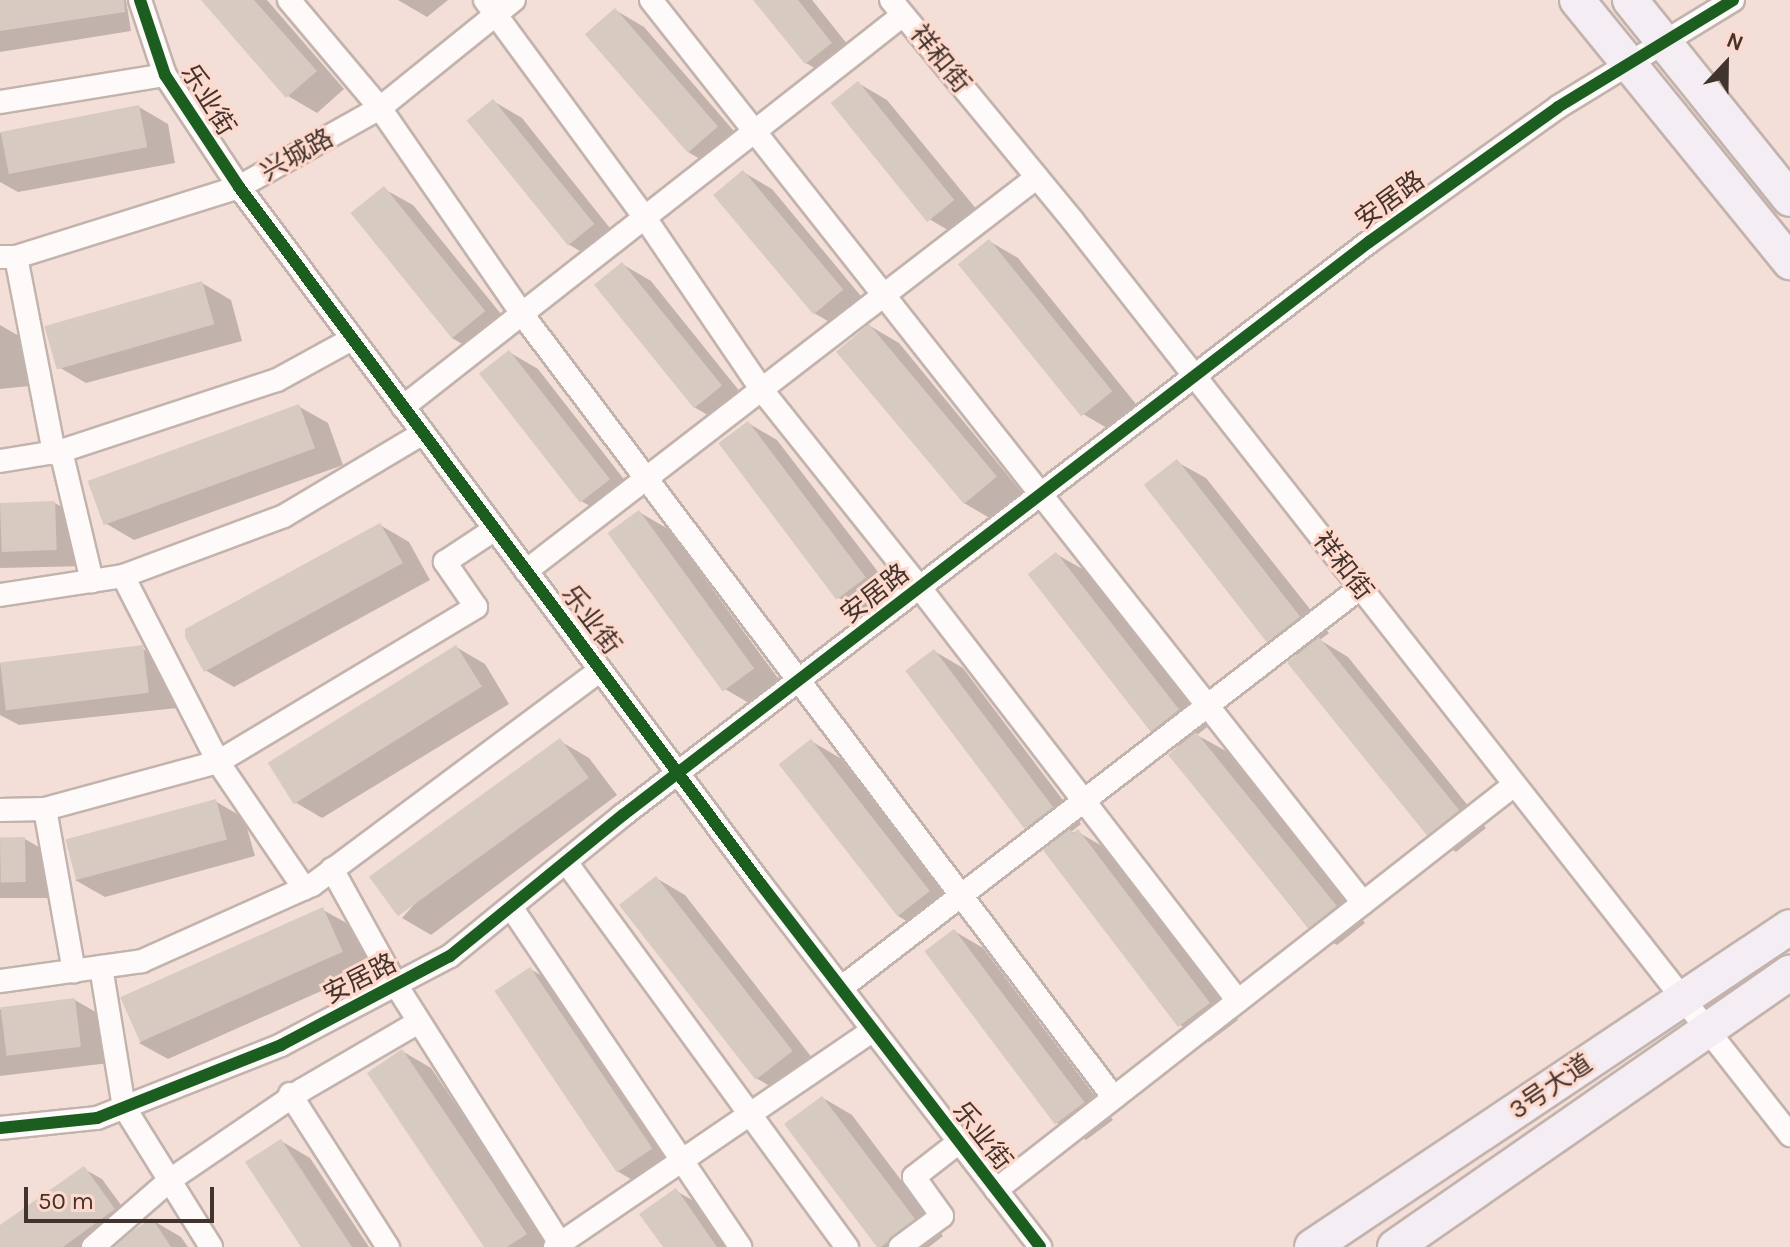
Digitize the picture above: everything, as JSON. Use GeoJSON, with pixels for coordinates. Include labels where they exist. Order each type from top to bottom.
{"type":"FeatureCollection","features":[{"type":"Feature","properties":{"kind":"main road"},"geometry":{"type":"LineString","coordinates":[[1577,0],[1790,262]]}},
{"type":"Feature","properties":{"kind":"main road"},"geometry":{"type":"LineString","coordinates":[[1630,0],[1790,199]]}},
{"type":"Feature","properties":{"kind":"main road","name":"3号大道"},"geometry":{"type":"LineString","coordinates":[[1312,1247],[1790,927]]}},
{"type":"Feature","properties":{"kind":"main road","name":"3号大道"},"geometry":{"type":"LineString","coordinates":[[1395,1247],[1790,972]]}},
{"type":"Feature","properties":{"kind":"street","name":"乐业街"},"geometry":{"type":"LineString","coordinates":[[140,0],[165,75],[239,187],[600,670],[1040,1247]]}},
{"type":"Feature","properties":{"kind":"street"},"geometry":{"type":"LineString","coordinates":[[289,0],[380,108],[522,314],[1114,1098]]}},
{"type":"Feature","properties":{"kind":"street"},"geometry":{"type":"LineString","coordinates":[[651,0],[1363,903]]}},
{"type":"Feature","properties":{"kind":"street","name":"安居路"},"geometry":{"type":"LineString","coordinates":[[0,1128],[97,1118],[281,1045],[450,956],[678,773],[1369,242],[1558,107],[1733,0]]}},
{"type":"Feature","properties":{"kind":"street"},"geometry":{"type":"LineString","coordinates":[[499,5],[761,389],[920,588],[1238,1001]]}},
{"type":"Feature","properties":{"kind":"street","name":"兴城路"},"geometry":{"type":"LineString","coordinates":[[8,257],[239,187],[380,108],[499,5]]}},
{"type":"Feature","properties":{"kind":"street"},"geometry":{"type":"LineString","coordinates":[[403,407],[755,131],[897,7]]}},
{"type":"Feature","properties":{"kind":"street","name":"祥和街"},"geometry":{"type":"LineString","coordinates":[[897,7],[1195,376],[1790,1135]]}},
{"type":"Feature","properties":{"kind":"street"},"geometry":{"type":"LineString","coordinates":[[0,102],[165,75]]}},
{"type":"Feature","properties":{"kind":"street"},"geometry":{"type":"LineString","coordinates":[[526,571],[1037,177]]}},
{"type":"Feature","properties":{"kind":"street"},"geometry":{"type":"LineString","coordinates":[[8,257],[92,581]]}},
{"type":"Feature","properties":{"kind":"street"},"geometry":{"type":"LineString","coordinates":[[0,461],[58,452],[277,380],[352,339]]}},
{"type":"Feature","properties":{"kind":"street"},"geometry":{"type":"LineString","coordinates":[[0,595],[123,576],[284,516],[423,433]]}},
{"type":"Feature","properties":{"kind":"street"},"geometry":{"type":"LineString","coordinates":[[0,810],[45,809],[218,762],[476,607],[445,562],[495,529]]}},
{"type":"Feature","properties":{"kind":"street"},"geometry":{"type":"LineString","coordinates":[[123,576],[218,762],[304,888]]}},
{"type":"Feature","properties":{"kind":"street"},"geometry":{"type":"LineString","coordinates":[[841,988],[1360,588]]}},
{"type":"Feature","properties":{"kind":"street"},"geometry":{"type":"LineString","coordinates":[[0,981],[142,961],[304,888],[600,670]]}},
{"type":"Feature","properties":{"kind":"street"},"geometry":{"type":"LineString","coordinates":[[996,1190],[1514,785]]}},
{"type":"Feature","properties":{"kind":"street"},"geometry":{"type":"LineString","coordinates":[[45,809],[74,971]]}},
{"type":"Feature","properties":{"kind":"street"},"geometry":{"type":"LineString","coordinates":[[566,862],[847,1247]]}},
{"type":"Feature","properties":{"kind":"street"},"geometry":{"type":"LineString","coordinates":[[332,869],[396,985],[559,1246],[873,1030]]}},
{"type":"Feature","properties":{"kind":"street"},"geometry":{"type":"LineString","coordinates":[[511,907],[740,1247]]}},
{"type":"Feature","properties":{"kind":"street"},"geometry":{"type":"LineString","coordinates":[[101,967],[124,1107],[211,1247]]}},
{"type":"Feature","properties":{"kind":"street"},"geometry":{"type":"LineString","coordinates":[[93,1247],[170,1180],[290,1096],[419,1022]]}},
{"type":"Feature","properties":{"kind":"street"},"geometry":{"type":"LineString","coordinates":[[290,1096],[388,1247]]}},
{"type":"Feature","properties":{"kind":"street"},"geometry":{"type":"LineString","coordinates":[[900,1247],[942,1216],[914,1177],[959,1142]]}},
{"type":"Feature","properties":{"kind":"building"},"geometry":{"type":"Polygon","coordinates":[[[0,0],[124,0],[125,12],[0,31],[0,0]]]}},
{"type":"Feature","properties":{"kind":"building"},"geometry":{"type":"Polygon","coordinates":[[[201,0],[254,0],[317,71],[286,98],[201,0]]]}},
{"type":"Feature","properties":{"kind":"building"},"geometry":{"type":"Polygon","coordinates":[[[753,0],[798,0],[832,43],[805,64],[753,0]]]}},
{"type":"Feature","properties":{"kind":"building"},"geometry":{"type":"Polygon","coordinates":[[[615,8],[718,126],[688,153],[585,34],[615,8]]]}},
{"type":"Feature","properties":{"kind":"building"},"geometry":{"type":"Polygon","coordinates":[[[858,81],[954,200],[927,222],[831,103],[858,81]]]}},
{"type":"Feature","properties":{"kind":"building"},"geometry":{"type":"Polygon","coordinates":[[[493,99],[594,224],[568,246],[467,120],[493,99]]]}},
{"type":"Feature","properties":{"kind":"building"},"geometry":{"type":"Polygon","coordinates":[[[139,105],[147,147],[9,174],[1,132],[139,105]]]}},
{"type":"Feature","properties":{"kind":"building"},"geometry":{"type":"Polygon","coordinates":[[[743,170],[843,290],[813,315],[713,195],[743,170]]]}},
{"type":"Feature","properties":{"kind":"building"},"geometry":{"type":"Polygon","coordinates":[[[384,186],[485,311],[452,338],[351,213],[384,186]]]}},
{"type":"Feature","properties":{"kind":"building"},"geometry":{"type":"Polygon","coordinates":[[[989,239],[1112,391],[1081,416],[958,264],[989,239]]]}},
{"type":"Feature","properties":{"kind":"building"},"geometry":{"type":"Polygon","coordinates":[[[622,262],[722,386],[694,408],[594,285],[622,262]]]}},
{"type":"Feature","properties":{"kind":"building"},"geometry":{"type":"Polygon","coordinates":[[[202,281],[214,324],[57,369],[44,326],[202,281]]]}},
{"type":"Feature","properties":{"kind":"building"},"geometry":{"type":"Polygon","coordinates":[[[869,324],[997,476],[964,504],[836,352],[869,324]]]}},
{"type":"Feature","properties":{"kind":"building"},"geometry":{"type":"Polygon","coordinates":[[[509,350],[610,479],[580,503],[479,373],[509,350]]]}},
{"type":"Feature","properties":{"kind":"building"},"geometry":{"type":"Polygon","coordinates":[[[299,404],[315,448],[104,525],[88,481],[299,404]]]}},
{"type":"Feature","properties":{"kind":"building"},"geometry":{"type":"Polygon","coordinates":[[[748,421],[866,578],[836,600],[718,443],[748,421]]]}},
{"type":"Feature","properties":{"kind":"building"},"geometry":{"type":"Polygon","coordinates":[[[1177,459],[1300,617],[1267,642],[1144,485],[1177,459]]]}},
{"type":"Feature","properties":{"kind":"building"},"geometry":{"type":"Polygon","coordinates":[[[55,501],[57,550],[2,552],[0,503],[55,501]]]}},
{"type":"Feature","properties":{"kind":"building"},"geometry":{"type":"Polygon","coordinates":[[[639,510],[754,669],[723,691],[607,533],[639,510]]]}},
{"type":"Feature","properties":{"kind":"building"},"geometry":{"type":"Polygon","coordinates":[[[380,523],[403,563],[204,672],[185,637],[185,629],[380,523]]]}},
{"type":"Feature","properties":{"kind":"building"},"geometry":{"type":"Polygon","coordinates":[[[1056,552],[1179,710],[1151,732],[1028,574],[1056,552]]]}},
{"type":"Feature","properties":{"kind":"building"},"geometry":{"type":"Polygon","coordinates":[[[1319,637],[1459,810],[1427,836],[1287,663],[1319,637]]]}},
{"type":"Feature","properties":{"kind":"building"},"geometry":{"type":"Polygon","coordinates":[[[143,645],[149,693],[6,710],[0,663],[143,645]]]}},
{"type":"Feature","properties":{"kind":"building"},"geometry":{"type":"Polygon","coordinates":[[[456,645],[482,687],[294,804],[268,763],[456,645]]]}},
{"type":"Feature","properties":{"kind":"building"},"geometry":{"type":"Polygon","coordinates":[[[934,649],[1053,807],[1024,829],[905,671],[934,649]]]}},
{"type":"Feature","properties":{"kind":"building"},"geometry":{"type":"Polygon","coordinates":[[[1196,732],[1337,906],[1309,929],[1168,755],[1196,732]]]}},
{"type":"Feature","properties":{"kind":"building"},"geometry":{"type":"Polygon","coordinates":[[[560,738],[589,778],[398,916],[369,877],[560,738]]]}},
{"type":"Feature","properties":{"kind":"building"},"geometry":{"type":"Polygon","coordinates":[[[811,739],[930,891],[898,916],[779,764],[811,739]]]}},
{"type":"Feature","properties":{"kind":"building"},"geometry":{"type":"Polygon","coordinates":[[[216,799],[227,840],[76,880],[65,839],[216,799]]]}},
{"type":"Feature","properties":{"kind":"building"},"geometry":{"type":"Polygon","coordinates":[[[1070,829],[1073,833],[1078,829],[1210,1003],[1178,1027],[1043,850],[1070,829]]]}},
{"type":"Feature","properties":{"kind":"building"},"geometry":{"type":"Polygon","coordinates":[[[0,837],[25,837],[26,882],[1,882],[0,837]]]}},
{"type":"Feature","properties":{"kind":"building"},"geometry":{"type":"Polygon","coordinates":[[[656,876],[793,1051],[756,1080],[619,905],[656,876]]]}},
{"type":"Feature","properties":{"kind":"building"},"geometry":{"type":"Polygon","coordinates":[[[323,907],[343,952],[140,1042],[120,997],[323,907]]]}},
{"type":"Feature","properties":{"kind":"building"},"geometry":{"type":"Polygon","coordinates":[[[954,929],[1085,1102],[1055,1125],[924,951],[954,929]]]}},
{"type":"Feature","properties":{"kind":"building"},"geometry":{"type":"Polygon","coordinates":[[[530,967],[652,1149],[617,1173],[494,991],[530,967]]]}},
{"type":"Feature","properties":{"kind":"building"},"geometry":{"type":"Polygon","coordinates":[[[75,998],[81,1047],[7,1056],[1,1007],[75,998]]]}},
{"type":"Feature","properties":{"kind":"building"},"geometry":{"type":"Polygon","coordinates":[[[402,1049],[527,1234],[507,1247],[484,1247],[367,1073],[402,1049]]]}},
{"type":"Feature","properties":{"kind":"building"},"geometry":{"type":"Polygon","coordinates":[[[822,1096],[915,1219],[881,1247],[877,1247],[784,1124],[822,1096]]]}},
{"type":"Feature","properties":{"kind":"building"},"geometry":{"type":"Polygon","coordinates":[[[281,1139],[352,1247],[301,1247],[245,1162],[281,1139]]]}},
{"type":"Feature","properties":{"kind":"building"},"geometry":{"type":"Polygon","coordinates":[[[84,1166],[115,1209],[63,1247],[0,1247],[0,1225],[84,1166]]]}},
{"type":"Feature","properties":{"kind":"building"},"geometry":{"type":"Polygon","coordinates":[[[676,1188],[717,1247],[663,1247],[639,1214],[676,1188]]]}},
{"type":"Feature","properties":{"kind":"building"},"geometry":{"type":"Polygon","coordinates":[[[152,1218],[171,1247],[114,1247],[134,1230],[152,1218]]]}},
{"type":"Feature","properties":{"kind":"cycle path"},"geometry":{"type":"LineString","coordinates":[[140,0],[165,75],[239,187],[760,883],[1040,1247]]}},
{"type":"Feature","properties":{"kind":"cycle path"},"geometry":{"type":"LineString","coordinates":[[0,1128],[97,1118],[281,1045],[450,956],[623,815],[1369,242],[1558,107],[1733,0]]}}]}
